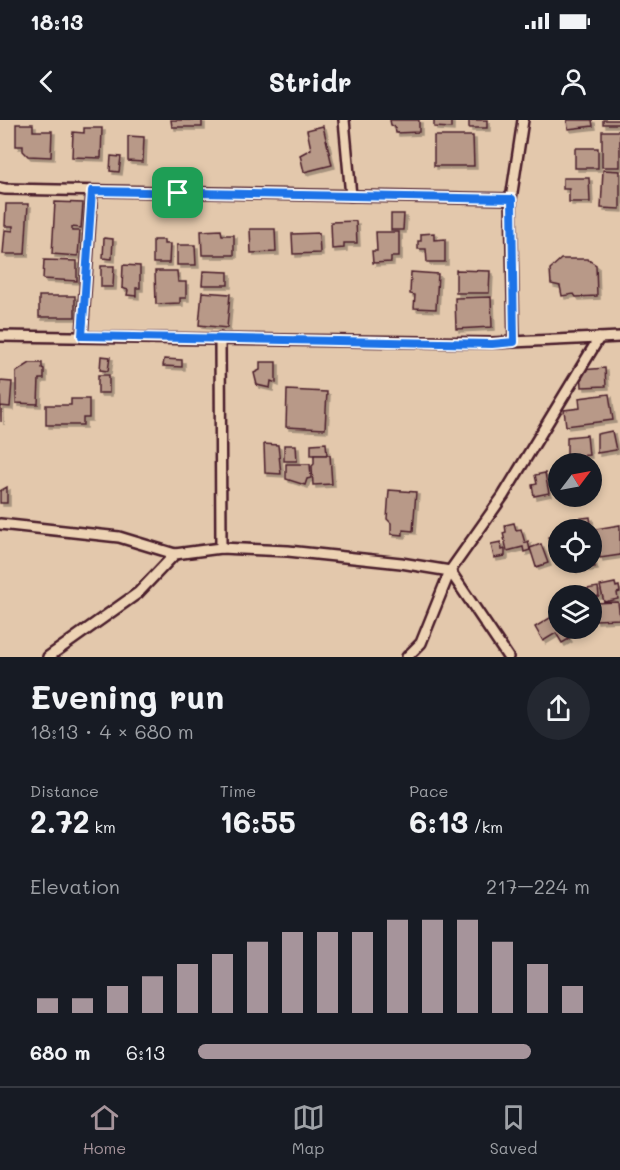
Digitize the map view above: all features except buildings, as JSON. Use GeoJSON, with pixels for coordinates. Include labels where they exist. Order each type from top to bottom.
{"type":"FeatureCollection","features":[{"type":"Feature","properties":{"kind":"street"},"geometry":{"type":"LineString","coordinates":[[344,120],[351,196]]}},
{"type":"Feature","properties":{"kind":"street"},"geometry":{"type":"LineString","coordinates":[[514,342],[512,199],[523,120]]}},
{"type":"Feature","properties":{"kind":"street"},"geometry":{"type":"LineString","coordinates":[[0,188],[512,199]]}},
{"type":"Feature","properties":{"kind":"street"},"geometry":{"type":"LineString","coordinates":[[82,336],[92,191]]}},
{"type":"Feature","properties":{"kind":"street"},"geometry":{"type":"LineString","coordinates":[[0,336],[492,344],[620,337]]}},
{"type":"Feature","properties":{"kind":"street"},"geometry":{"type":"LineString","coordinates":[[220,338],[221,548]]}},
{"type":"Feature","properties":{"kind":"street"},"geometry":{"type":"LineString","coordinates":[[407,657],[421,643],[450,571],[503,496],[599,338]]}},
{"type":"Feature","properties":{"kind":"street"},"geometry":{"type":"LineString","coordinates":[[0,524],[119,537],[175,554],[221,548],[288,551],[401,563],[450,571],[508,657]]}},
{"type":"Feature","properties":{"kind":"street"},"geometry":{"type":"LineString","coordinates":[[48,657],[138,593],[175,554]]}},
{"type":"Feature","properties":{"kind":"route"},"geometry":{"type":"LineString","coordinates":[[92,191],[178,193],[512,199],[514,342],[492,344],[82,336],[92,191]]}}]}
